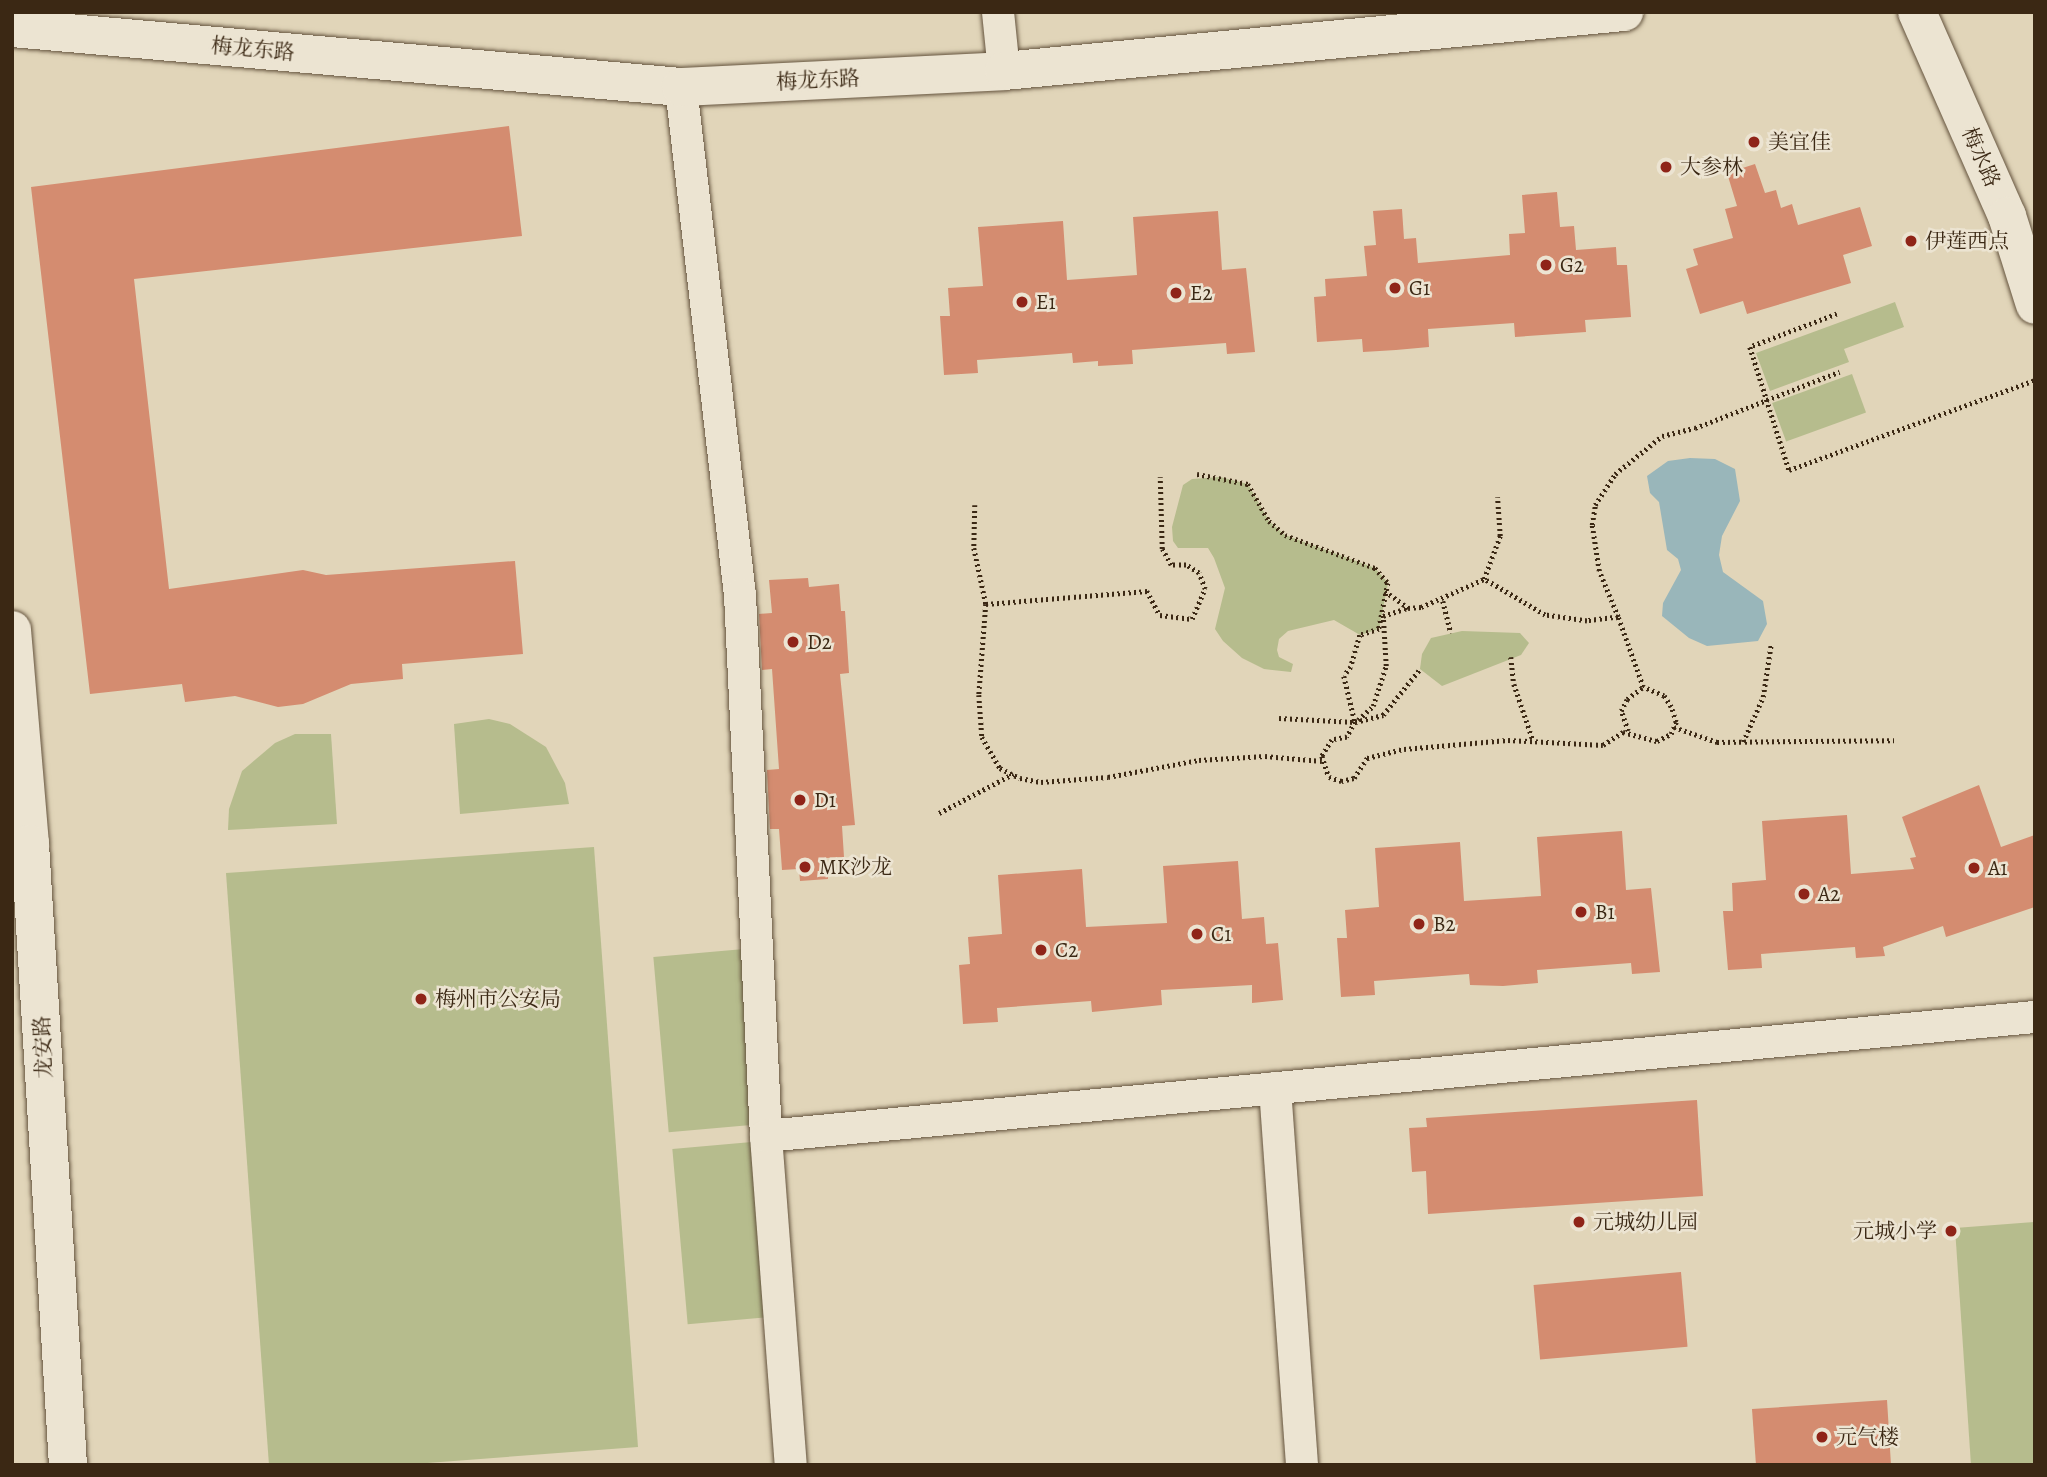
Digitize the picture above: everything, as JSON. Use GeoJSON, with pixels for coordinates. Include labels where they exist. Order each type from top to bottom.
{"type":"FeatureCollection","features":[{"type":"Feature","properties":{"kind":"street"},"geometry":{"type":"LineString","coordinates":[[998,12],[1004,71]]}},
{"type":"Feature","properties":{"kind":"street","name":"梅龙东路"},"geometry":{"type":"LineString","coordinates":[[12,28],[681,86],[1004,71],[1624,12]]}},
{"type":"Feature","properties":{"kind":"street","name":"梅水路"},"geometry":{"type":"LineString","coordinates":[[1917,12],[2007,216],[2035,305]]}},
{"type":"Feature","properties":{"kind":"street","name":"梅水路"},"geometry":{"type":"LineString","coordinates":[[1944,12],[2035,242]]}},
{"type":"Feature","properties":{"kind":"street"},"geometry":{"type":"LineString","coordinates":[[681,86],[740,595],[766,1136],[791,1465]]}},
{"type":"Feature","properties":{"kind":"street","name":"龙安路"},"geometry":{"type":"LineString","coordinates":[[12,630],[21,844],[68,1465]]}},
{"type":"Feature","properties":{"kind":"street"},"geometry":{"type":"LineString","coordinates":[[766,1136],[2035,1017]]}},
{"type":"Feature","properties":{"kind":"street"},"geometry":{"type":"LineString","coordinates":[[1275,1088],[1302,1465]]}},
{"type":"Feature","properties":{"kind":"path"},"geometry":{"type":"LineString","coordinates":[[1837,314],[1750,346],[1789,470],[2035,380]]}},
{"type":"Feature","properties":{"kind":"path"},"geometry":{"type":"LineString","coordinates":[[1197,474],[1248,484],[1269,521],[1285,535],[1375,568],[1388,583],[1383,616],[1386,666],[1373,706],[1355,723],[1347,737],[1332,740],[1324,749],[1322,761],[1329,777],[1341,781],[1354,778],[1367,758],[1395,751],[1532,740],[1603,745],[1628,732],[1657,741],[1671,734],[1674,727],[1664,696],[1643,687],[1599,571],[1592,525],[1595,505],[1615,474],[1662,436],[1839,372]]}},
{"type":"Feature","properties":{"kind":"path"},"geometry":{"type":"LineString","coordinates":[[986,604],[1147,591],[1160,615],[1192,619],[1205,589],[1199,573],[1186,565],[1171,565],[1162,549],[1160,477]]}},
{"type":"Feature","properties":{"kind":"path"},"geometry":{"type":"LineString","coordinates":[[1383,616],[1443,601],[1484,579],[1500,536],[1497,497]]}},
{"type":"Feature","properties":{"kind":"path"},"geometry":{"type":"LineString","coordinates":[[975,505],[974,548],[986,604],[979,695],[982,737],[1000,768],[1041,782],[1108,777],[1199,760],[1265,756],[1322,761]]}},
{"type":"Feature","properties":{"kind":"path"},"geometry":{"type":"LineString","coordinates":[[1484,579],[1545,615],[1587,621],[1618,617]]}},
{"type":"Feature","properties":{"kind":"path"},"geometry":{"type":"LineString","coordinates":[[1385,591],[1408,608]]}},
{"type":"Feature","properties":{"kind":"path"},"geometry":{"type":"LineString","coordinates":[[1443,601],[1451,633]]}},
{"type":"Feature","properties":{"kind":"path"},"geometry":{"type":"LineString","coordinates":[[1355,723],[1344,676],[1351,667],[1360,635],[1379,629],[1383,616]]}},
{"type":"Feature","properties":{"kind":"path"},"geometry":{"type":"LineString","coordinates":[[1743,742],[1763,697],[1771,644]]}},
{"type":"Feature","properties":{"kind":"path"},"geometry":{"type":"LineString","coordinates":[[1511,657],[1514,684],[1532,740]]}},
{"type":"Feature","properties":{"kind":"path"},"geometry":{"type":"LineString","coordinates":[[1279,718],[1355,723],[1382,715],[1420,669]]}},
{"type":"Feature","properties":{"kind":"path"},"geometry":{"type":"LineString","coordinates":[[1628,732],[1621,711],[1627,699],[1643,687]]}},
{"type":"Feature","properties":{"kind":"path"},"geometry":{"type":"LineString","coordinates":[[1674,727],[1717,742],[1894,740]]}},
{"type":"Feature","properties":{"kind":"path"},"geometry":{"type":"LineString","coordinates":[[939,813],[1013,774]]}},
{"type":"Feature","properties":{"kind":"green space"},"geometry":{"type":"Polygon","coordinates":[[[1895,302],[1904,327],[1844,349],[1849,362],[1770,391],[1756,353],[1895,302]]]}},
{"type":"Feature","properties":{"kind":"green space"},"geometry":{"type":"Polygon","coordinates":[[[1852,374],[1866,413],[1786,442],[1772,403],[1852,374]]]}},
{"type":"Feature","properties":{"kind":"green space"},"geometry":{"type":"Polygon","coordinates":[[[1220,477],[1248,484],[1269,521],[1285,535],[1375,568],[1388,583],[1379,629],[1360,635],[1334,620],[1288,631],[1279,639],[1277,650],[1279,657],[1293,664],[1291,672],[1264,669],[1242,658],[1223,641],[1215,629],[1225,588],[1214,558],[1208,548],[1178,548],[1173,541],[1172,527],[1183,485],[1192,479],[1220,477]]]}},
{"type":"Feature","properties":{"kind":"green space"},"geometry":{"type":"Polygon","coordinates":[[[1462,631],[1520,633],[1529,643],[1521,655],[1442,686],[1420,669],[1422,654],[1431,638],[1462,631]]]}},
{"type":"Feature","properties":{"kind":"green space"},"geometry":{"type":"Polygon","coordinates":[[[489,719],[510,724],[546,747],[565,783],[569,804],[460,814],[454,724],[489,719]]]}},
{"type":"Feature","properties":{"kind":"green space"},"geometry":{"type":"Polygon","coordinates":[[[295,734],[331,734],[337,824],[228,830],[229,809],[242,771],[275,743],[295,734]]]}},
{"type":"Feature","properties":{"kind":"green space"},"geometry":{"type":"Polygon","coordinates":[[[594,847],[638,1447],[401,1465],[269,1465],[226,873],[594,847]]]}},
{"type":"Feature","properties":{"kind":"green space"},"geometry":{"type":"Polygon","coordinates":[[[744,949],[759,1124],[669,1132],[653,957],[744,949]]]}},
{"type":"Feature","properties":{"kind":"green space"},"geometry":{"type":"Polygon","coordinates":[[[763,1141],[778,1316],[688,1324],[672,1149],[763,1141]]]}},
{"type":"Feature","properties":{"kind":"green space"},"geometry":{"type":"Polygon","coordinates":[[[2035,1222],[2035,1465],[1971,1465],[1955,1228],[2035,1222]]]}},
{"type":"Feature","properties":{"kind":"water"},"geometry":{"type":"Polygon","coordinates":[[[1715,459],[1735,469],[1740,501],[1722,536],[1719,555],[1723,572],[1763,601],[1767,624],[1758,641],[1707,646],[1689,638],[1662,616],[1663,603],[1681,570],[1678,559],[1667,550],[1659,502],[1650,493],[1647,476],[1668,461],[1715,459]]]}},
{"type":"Feature","properties":{"kind":"building"},"geometry":{"type":"Polygon","coordinates":[[[509,126],[522,236],[134,279],[169,589],[303,570],[326,575],[515,561],[523,654],[402,664],[403,679],[351,684],[303,704],[278,707],[235,696],[185,702],[182,684],[90,694],[31,187],[509,126]]]}},
{"type":"Feature","properties":{"kind":"building"},"geometry":{"type":"Polygon","coordinates":[[[1755,164],[1765,193],[1776,190],[1781,208],[1792,204],[1798,225],[1860,207],[1872,246],[1843,255],[1851,283],[1747,314],[1743,301],[1700,314],[1686,269],[1698,265],[1693,249],[1733,238],[1725,209],[1737,206],[1727,173],[1755,164]]]}},
{"type":"Feature","properties":{"kind":"building"},"geometry":{"type":"Polygon","coordinates":[[[1557,192],[1560,227],[1574,226],[1576,250],[1616,247],[1617,265],[1627,265],[1631,317],[1585,320],[1586,332],[1515,337],[1514,323],[1428,329],[1429,347],[1396,350],[1363,352],[1362,339],[1317,342],[1314,297],[1326,296],[1325,279],[1367,276],[1364,246],[1376,245],[1373,211],[1402,209],[1404,239],[1416,238],[1418,263],[1510,255],[1509,234],[1525,233],[1522,195],[1557,192]]]}},
{"type":"Feature","properties":{"kind":"building"},"geometry":{"type":"Polygon","coordinates":[[[1218,211],[1222,270],[1246,268],[1255,352],[1227,354],[1226,343],[1132,350],[1133,364],[1098,366],[1098,361],[1073,363],[1072,353],[977,360],[978,373],[944,375],[940,316],[950,316],[948,288],[983,286],[978,227],[1063,221],[1067,280],[1137,275],[1133,217],[1218,211]]]}},
{"type":"Feature","properties":{"kind":"building"},"geometry":{"type":"Polygon","coordinates":[[[808,578],[809,587],[839,584],[841,611],[845,611],[849,673],[840,674],[855,825],[842,826],[844,857],[826,858],[828,879],[800,881],[799,869],[782,870],[779,829],[770,829],[767,770],[779,769],[772,669],[762,670],[759,614],[772,613],[769,580],[808,578]]]}},
{"type":"Feature","properties":{"kind":"building"},"geometry":{"type":"Polygon","coordinates":[[[1979,785],[2001,847],[2035,835],[2035,907],[1946,937],[1943,926],[1883,947],[1885,956],[1856,958],[1855,947],[1761,954],[1762,968],[1728,970],[1723,911],[1733,911],[1732,883],[1766,880],[1762,821],[1847,815],[1851,874],[1914,869],[1910,858],[1916,857],[1902,817],[1979,785]]]}},
{"type":"Feature","properties":{"kind":"building"},"geometry":{"type":"Polygon","coordinates":[[[1622,831],[1626,890],[1651,888],[1660,972],[1632,974],[1631,963],[1537,970],[1538,983],[1503,986],[1470,985],[1469,974],[1374,981],[1375,995],[1341,997],[1337,938],[1347,938],[1345,910],[1379,907],[1375,848],[1460,842],[1464,901],[1541,896],[1537,837],[1622,831]]]}},
{"type":"Feature","properties":{"kind":"building"},"geometry":{"type":"Polygon","coordinates":[[[1238,861],[1242,919],[1264,917],[1266,944],[1278,943],[1283,1000],[1252,1003],[1252,985],[1161,990],[1162,1005],[1092,1012],[1091,1001],[997,1008],[998,1022],[963,1024],[959,965],[970,964],[968,937],[1002,934],[998,875],[1082,869],[1086,927],[1167,923],[1163,866],[1238,861]]]}},
{"type":"Feature","properties":{"kind":"building"},"geometry":{"type":"Polygon","coordinates":[[[1697,1100],[1703,1196],[1428,1214],[1426,1171],[1412,1172],[1409,1128],[1427,1127],[1426,1118],[1697,1100]]]}},
{"type":"Feature","properties":{"kind":"building"},"geometry":{"type":"Polygon","coordinates":[[[1681,1272],[1688,1347],[1540,1360],[1534,1285],[1681,1272]]]}},
{"type":"Feature","properties":{"kind":"building","name":"元气楼"},"geometry":{"type":"Polygon","coordinates":[[[1887,1400],[1891,1465],[1756,1465],[1752,1409],[1887,1400]]]}},
{"type":"Feature","properties":{"kind":"place","name":"美宜佳"},"geometry":{"type":"Point","coordinates":[1754,142]}},
{"type":"Feature","properties":{"kind":"place","name":"大参林"},"geometry":{"type":"Point","coordinates":[1666,167]}},
{"type":"Feature","properties":{"kind":"place","name":"伊莲西点"},"geometry":{"type":"Point","coordinates":[1911,241]}},
{"type":"Feature","properties":{"kind":"place","name":"G2"},"geometry":{"type":"Point","coordinates":[1546,265]}},
{"type":"Feature","properties":{"kind":"place","name":"G1"},"geometry":{"type":"Point","coordinates":[1395,288]}},
{"type":"Feature","properties":{"kind":"place","name":"E2"},"geometry":{"type":"Point","coordinates":[1176,293]}},
{"type":"Feature","properties":{"kind":"place","name":"E1"},"geometry":{"type":"Point","coordinates":[1022,302]}},
{"type":"Feature","properties":{"kind":"place","name":"D2"},"geometry":{"type":"Point","coordinates":[793,642]}},
{"type":"Feature","properties":{"kind":"place","name":"D1"},"geometry":{"type":"Point","coordinates":[800,800]}},
{"type":"Feature","properties":{"kind":"place","name":"MK沙龙"},"geometry":{"type":"Point","coordinates":[805,867]}},
{"type":"Feature","properties":{"kind":"place","name":"A1"},"geometry":{"type":"Point","coordinates":[1974,868]}},
{"type":"Feature","properties":{"kind":"place","name":"A2"},"geometry":{"type":"Point","coordinates":[1804,894]}},
{"type":"Feature","properties":{"kind":"place","name":"B1"},"geometry":{"type":"Point","coordinates":[1581,912]}},
{"type":"Feature","properties":{"kind":"place","name":"B2"},"geometry":{"type":"Point","coordinates":[1419,924]}},
{"type":"Feature","properties":{"kind":"place","name":"C1"},"geometry":{"type":"Point","coordinates":[1197,934]}},
{"type":"Feature","properties":{"kind":"place","name":"C2"},"geometry":{"type":"Point","coordinates":[1041,950]}},
{"type":"Feature","properties":{"kind":"place","name":"梅州市公安局"},"geometry":{"type":"Point","coordinates":[421,999]}},
{"type":"Feature","properties":{"kind":"place","name":"元城幼儿园"},"geometry":{"type":"Point","coordinates":[1579,1222]}},
{"type":"Feature","properties":{"kind":"place","name":"元城小学"},"geometry":{"type":"Point","coordinates":[1951,1231]}},
{"type":"Feature","properties":{"kind":"place","name":"元气楼"},"geometry":{"type":"Point","coordinates":[1822,1437]}}]}
